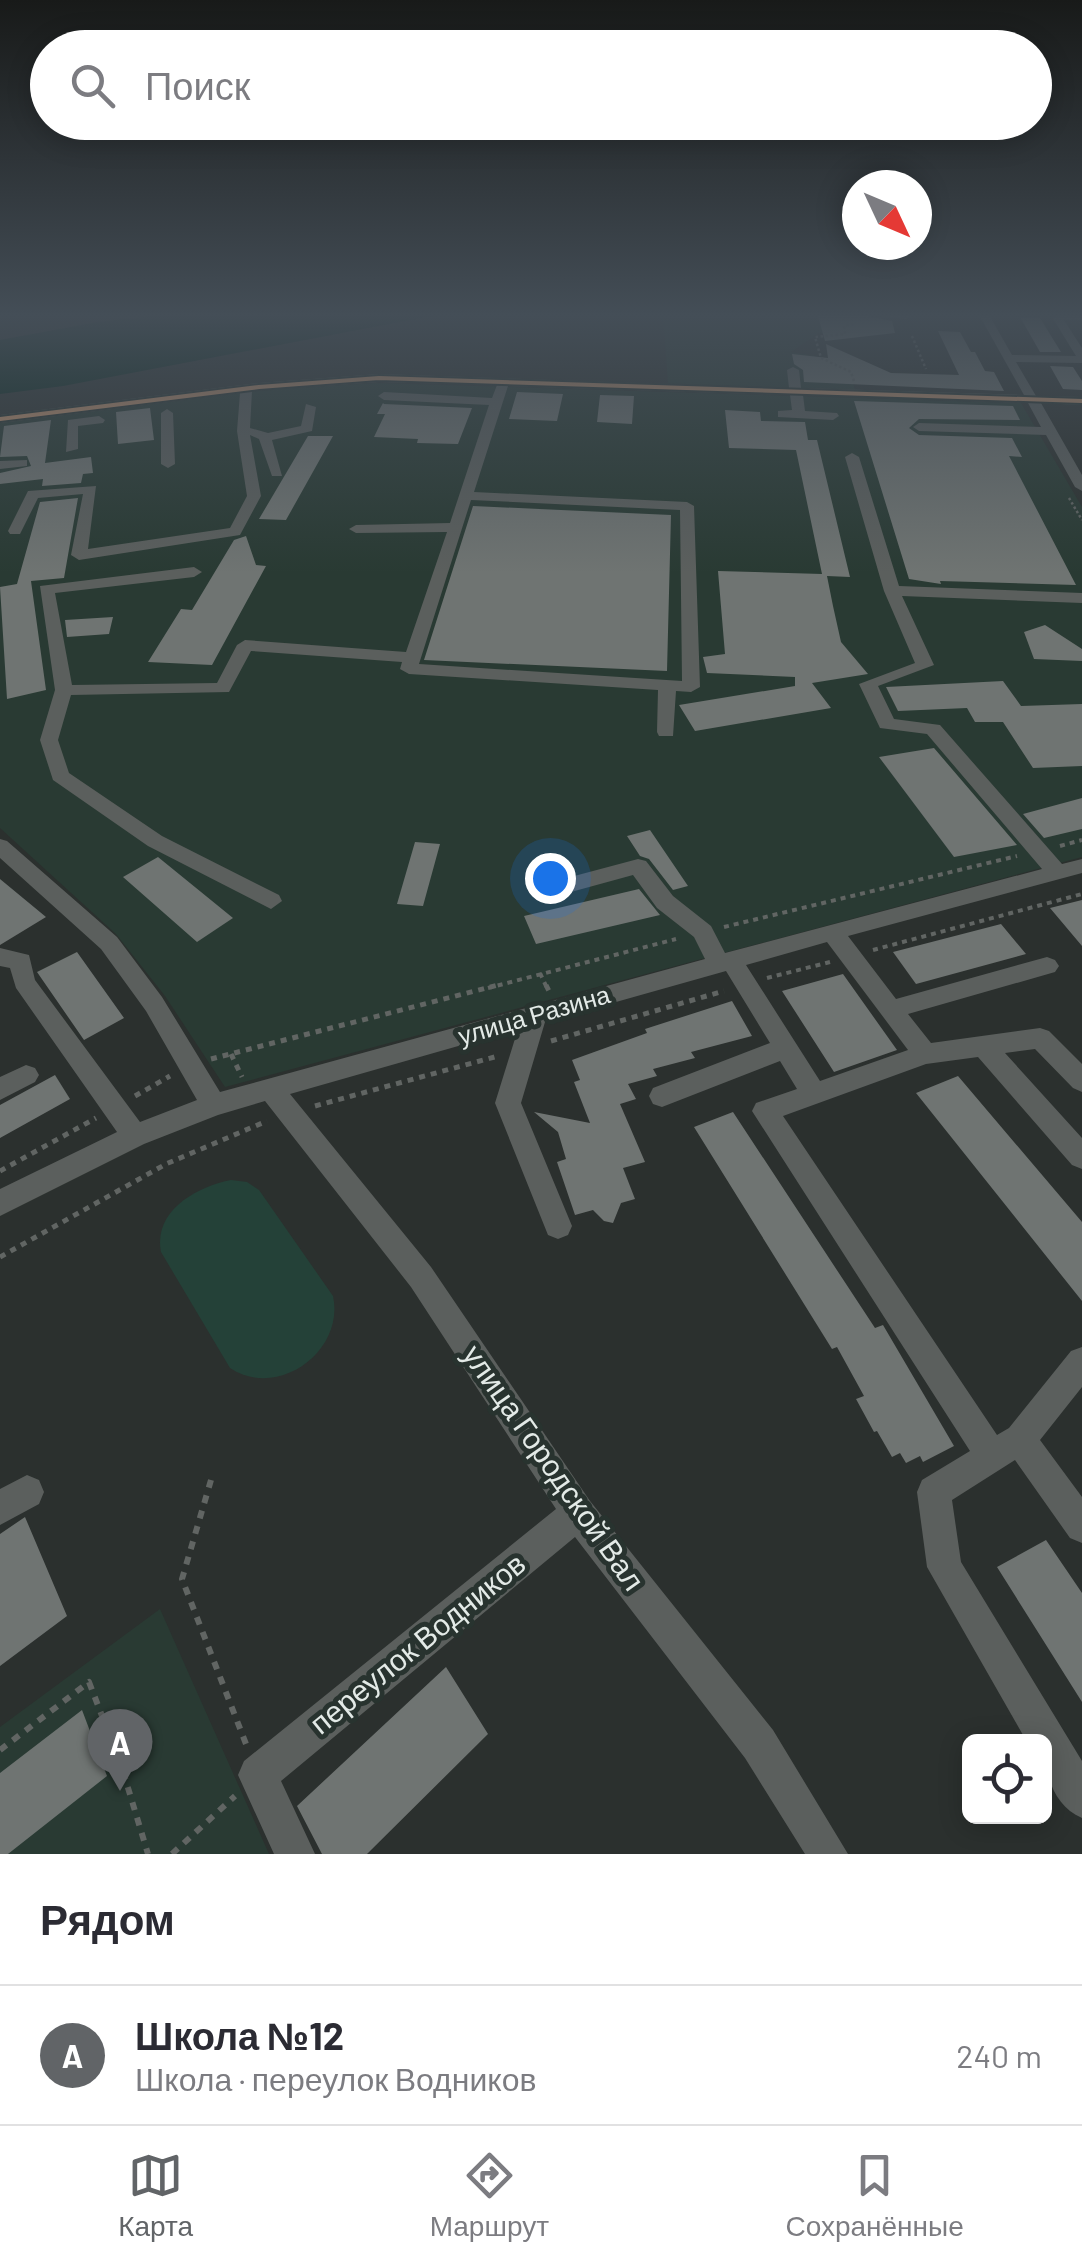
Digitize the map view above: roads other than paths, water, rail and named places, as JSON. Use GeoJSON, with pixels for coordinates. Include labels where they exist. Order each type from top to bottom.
{"type":"FeatureCollection","features":[{"type":"Feature","properties":{"kind":"street"},"geometry":{"type":"LineString","coordinates":[[71,449],[72,424],[194,400]]}},
{"type":"Feature","properties":{"kind":"street"},"geometry":{"type":"LineString","coordinates":[[15,531],[33,494],[90,489],[79,556],[235,532],[254,496],[243,431],[245,400]]}},
{"type":"Feature","properties":{"kind":"street"},"geometry":{"type":"LineString","coordinates":[[450,400],[496,402],[409,670],[691,687],[687,506],[466,496]]}},
{"type":"Feature","properties":{"kind":"street"},"geometry":{"type":"LineString","coordinates":[[796,400],[799,414]]}},
{"type":"Feature","properties":{"kind":"street"},"geometry":{"type":"LineString","coordinates":[[962,400],[966,413]]}},
{"type":"Feature","properties":{"kind":"street"},"geometry":{"type":"LineString","coordinates":[[1019,400],[1082,401]]}},
{"type":"Feature","properties":{"kind":"street"},"geometry":{"type":"LineString","coordinates":[[1030,400],[1082,487]]}},
{"type":"Feature","properties":{"kind":"street"},"geometry":{"type":"LineString","coordinates":[[0,419],[167,405]]}},
{"type":"Feature","properties":{"kind":"street"},"geometry":{"type":"LineString","coordinates":[[167,405],[168,464]]}},
{"type":"Feature","properties":{"kind":"street"},"geometry":{"type":"LineString","coordinates":[[266,438],[307,428],[310,406]]}},
{"type":"Feature","properties":{"kind":"street"},"geometry":{"type":"LineString","coordinates":[[782,414],[832,415]]}},
{"type":"Feature","properties":{"kind":"street"},"geometry":{"type":"LineString","coordinates":[[920,427],[1048,431]]}},
{"type":"Feature","properties":{"kind":"street"},"geometry":{"type":"LineString","coordinates":[[243,431],[259,432],[266,438],[278,473]]}},
{"type":"Feature","properties":{"kind":"street"},"geometry":{"type":"LineString","coordinates":[[852,457],[892,591],[925,665],[868,684],[888,724],[933,729],[1039,851],[1070,870]]}},
{"type":"Feature","properties":{"kind":"street"},"geometry":{"type":"LineString","coordinates":[[0,465],[22,463]]}},
{"type":"Feature","properties":{"kind":"street"},"geometry":{"type":"LineString","coordinates":[[356,529],[456,527]]}},
{"type":"Feature","properties":{"kind":"street"},"geometry":{"type":"LineString","coordinates":[[194,572],[46,589],[64,690],[49,740],[60,776],[155,841],[271,901]]}},
{"type":"Feature","properties":{"kind":"street"},"geometry":{"type":"LineString","coordinates":[[892,591],[1082,598]]}},
{"type":"Feature","properties":{"kind":"street"},"geometry":{"type":"LineString","coordinates":[[64,690],[223,688],[244,645],[412,658]]}},
{"type":"Feature","properties":{"kind":"street"},"geometry":{"type":"LineString","coordinates":[[666,732],[667,686]]}},
{"type":"Feature","properties":{"kind":"street"},"geometry":{"type":"LineString","coordinates":[[0,846],[110,943],[154,1004],[214,1105]]}},
{"type":"Feature","properties":{"kind":"street"},"geometry":{"type":"LineString","coordinates":[[571,884],[638,866],[666,902],[703,932],[813,1092]]}},
{"type":"Feature","properties":{"kind":"street","name":"улица Разина"},"geometry":{"type":"LineString","coordinates":[[0,1203],[135,1136],[214,1105],[832,932],[1070,870]]}},
{"type":"Feature","properties":{"kind":"street"},"geometry":{"type":"LineString","coordinates":[[832,932],[926,1054]]}},
{"type":"Feature","properties":{"kind":"street"},"geometry":{"type":"LineString","coordinates":[[0,957],[21,961],[24,982],[135,1136]]}},
{"type":"Feature","properties":{"kind":"street"},"geometry":{"type":"LineString","coordinates":[[890,1010],[1046,966]]}},
{"type":"Feature","properties":{"kind":"street"},"geometry":{"type":"LineString","coordinates":[[535,1015],[508,1103],[558,1226]]}},
{"type":"Feature","properties":{"kind":"street"},"geometry":{"type":"LineString","coordinates":[[1082,1082],[1040,1038],[926,1054],[764,1111],[1006,1448],[1082,1526]]}},
{"type":"Feature","properties":{"kind":"street"},"geometry":{"type":"LineString","coordinates":[[984,1046],[1082,1157]]}},
{"type":"Feature","properties":{"kind":"street"},"geometry":{"type":"LineString","coordinates":[[662,1096],[785,1048]]}},
{"type":"Feature","properties":{"kind":"street"},"geometry":{"type":"LineString","coordinates":[[0,1090],[26,1075]]}},
{"type":"Feature","properties":{"kind":"street","name":"улица Городской Вал"},"geometry":{"type":"LineString","coordinates":[[270,1088],[421,1277],[578,1513],[758,1744],[828,1854]]}},
{"type":"Feature","properties":{"kind":"street"},"geometry":{"type":"LineString","coordinates":[[1082,1362],[1006,1448],[934,1492],[944,1568],[1082,1798]]}},
{"type":"Feature","properties":{"kind":"street","name":"переулок Водников"},"geometry":{"type":"LineString","coordinates":[[295,1854],[258,1775],[578,1513]]}},
{"type":"Feature","properties":{"kind":"place","name":"Школа №12"},"geometry":{"type":"Point","coordinates":[120,1791]}}]}
